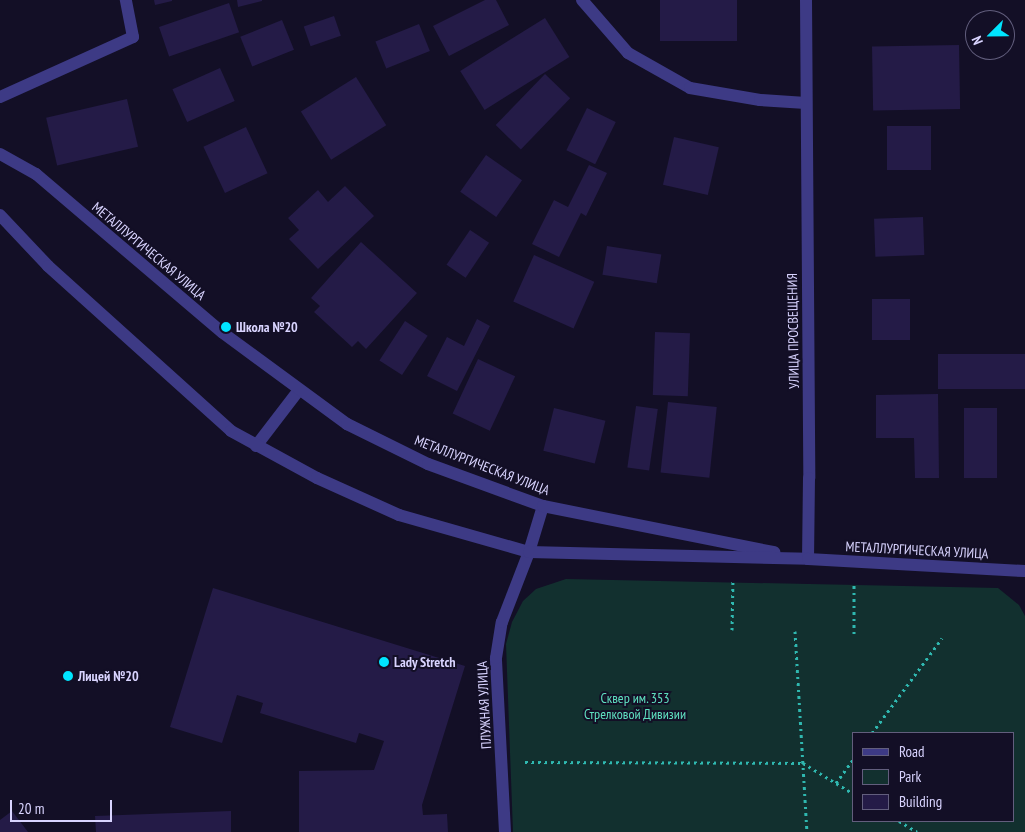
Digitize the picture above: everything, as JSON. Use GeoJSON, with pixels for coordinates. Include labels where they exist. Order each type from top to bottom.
{"type":"FeatureCollection","features":[{"type":"Feature","properties":{"kind":"street"},"geometry":{"type":"LineString","coordinates":[[0,96],[133,37],[126,0]]}},
{"type":"Feature","properties":{"kind":"street"},"geometry":{"type":"LineString","coordinates":[[582,0],[628,53],[690,88],[760,100],[806,103]]}},
{"type":"Feature","properties":{"kind":"street","name":"УЛИЦА ПРОСВЕЩЕНИЯ"},"geometry":{"type":"LineString","coordinates":[[806,0],[810,478],[808,559]]}},
{"type":"Feature","properties":{"kind":"street","name":"МЕТАЛЛУРГИЧЕСКАЯ УЛИЦА"},"geometry":{"type":"LineString","coordinates":[[0,154],[36,174],[223,333],[347,424],[428,464],[543,506],[808,559]]}},
{"type":"Feature","properties":{"kind":"street","name":"МЕТАЛЛУРГИЧЕСКАЯ УЛИЦА"},"geometry":{"type":"LineString","coordinates":[[0,215],[48,266],[231,431],[317,478],[399,515],[529,552],[808,559],[1025,571]]}},
{"type":"Feature","properties":{"kind":"street"},"geometry":{"type":"LineString","coordinates":[[256,446],[299,390]]}},
{"type":"Feature","properties":{"kind":"street","name":"ПЛУЖНАЯ УЛИЦА"},"geometry":{"type":"LineString","coordinates":[[506,832],[496,658],[502,622],[529,552],[543,506]]}},
{"type":"Feature","properties":{"kind":"path"},"geometry":{"type":"LineString","coordinates":[[732,630],[733,558]]}},
{"type":"Feature","properties":{"kind":"path"},"geometry":{"type":"LineString","coordinates":[[854,562],[854,634]]}},
{"type":"Feature","properties":{"kind":"path"},"geometry":{"type":"LineString","coordinates":[[795,631],[807,832]]}},
{"type":"Feature","properties":{"kind":"path"},"geometry":{"type":"LineString","coordinates":[[873,732],[942,638]]}},
{"type":"Feature","properties":{"kind":"path"},"geometry":{"type":"LineString","coordinates":[[836,783],[852,761]]}},
{"type":"Feature","properties":{"kind":"path"},"geometry":{"type":"LineString","coordinates":[[502,762],[803,763],[852,793]]}},
{"type":"Feature","properties":{"kind":"path"},"geometry":{"type":"LineString","coordinates":[[901,822],[917,832]]}},
{"type":"Feature","properties":{"kind":"green space","name":"Сквер им. 353 Стрелковой Дивизии"},"geometry":{"type":"Polygon","coordinates":[[[566,579],[998,588],[1019,605],[1025,616],[1025,832],[513,832],[506,644],[512,622],[523,601],[536,589],[566,579]]]}},
{"type":"Feature","properties":{"kind":"building"},"geometry":{"type":"Polygon","coordinates":[[[154,0],[172,0],[172,1],[155,5],[154,0]]]}},
{"type":"Feature","properties":{"kind":"building"},"geometry":{"type":"Polygon","coordinates":[[[237,0],[262,0],[262,1],[238,7],[237,0]]]}},
{"type":"Feature","properties":{"kind":"building"},"geometry":{"type":"Polygon","coordinates":[[[485,0],[496,0],[509,25],[449,56],[433,26],[485,0]]]}},
{"type":"Feature","properties":{"kind":"building"},"geometry":{"type":"Polygon","coordinates":[[[660,0],[737,0],[737,41],[660,41],[660,0]]]}},
{"type":"Feature","properties":{"kind":"building"},"geometry":{"type":"Polygon","coordinates":[[[229,3],[239,32],[169,56],[159,27],[229,3]]]}},
{"type":"Feature","properties":{"kind":"building"},"geometry":{"type":"Polygon","coordinates":[[[334,16],[341,36],[311,46],[304,26],[334,16]]]}},
{"type":"Feature","properties":{"kind":"building"},"geometry":{"type":"Polygon","coordinates":[[[545,18],[569,57],[485,110],[460,71],[545,18]]]}},
{"type":"Feature","properties":{"kind":"building"},"geometry":{"type":"Polygon","coordinates":[[[282,20],[294,50],[252,67],[240,37],[282,20]]]}},
{"type":"Feature","properties":{"kind":"building"},"geometry":{"type":"Polygon","coordinates":[[[419,24],[430,51],[386,68],[375,42],[419,24]]]}},
{"type":"Feature","properties":{"kind":"building"},"geometry":{"type":"Polygon","coordinates":[[[959,45],[960,109],[873,111],[872,47],[959,45]]]}},
{"type":"Feature","properties":{"kind":"building"},"geometry":{"type":"Polygon","coordinates":[[[220,68],[235,101],[187,122],[172,89],[220,68]]]}},
{"type":"Feature","properties":{"kind":"building"},"geometry":{"type":"Polygon","coordinates":[[[545,74],[570,98],[521,149],[496,125],[545,74]]]}},
{"type":"Feature","properties":{"kind":"building"},"geometry":{"type":"Polygon","coordinates":[[[356,77],[386,125],[331,160],[301,111],[356,77]]]}},
{"type":"Feature","properties":{"kind":"building"},"geometry":{"type":"Polygon","coordinates":[[[127,99],[138,147],[57,165],[46,118],[127,99]]]}},
{"type":"Feature","properties":{"kind":"building"},"geometry":{"type":"Polygon","coordinates":[[[587,108],[616,122],[595,164],[566,150],[587,108]]]}},
{"type":"Feature","properties":{"kind":"building"},"geometry":{"type":"Polygon","coordinates":[[[887,126],[931,126],[931,170],[887,170],[887,126]]]}},
{"type":"Feature","properties":{"kind":"building"},"geometry":{"type":"Polygon","coordinates":[[[246,127],[268,173],[225,193],[203,147],[246,127]]]}},
{"type":"Feature","properties":{"kind":"building"},"geometry":{"type":"Polygon","coordinates":[[[674,137],[719,147],[708,195],[663,185],[674,137]]]}},
{"type":"Feature","properties":{"kind":"building"},"geometry":{"type":"Polygon","coordinates":[[[486,155],[522,180],[496,217],[460,192],[486,155]]]}},
{"type":"Feature","properties":{"kind":"building"},"geometry":{"type":"Polygon","coordinates":[[[589,165],[607,173],[586,216],[581,213],[559,257],[532,244],[554,200],[568,207],[589,165]]]}},
{"type":"Feature","properties":{"kind":"building"},"geometry":{"type":"Polygon","coordinates":[[[345,186],[374,216],[318,269],[289,239],[299,230],[288,218],[318,190],[328,202],[345,186]]]}},
{"type":"Feature","properties":{"kind":"building"},"geometry":{"type":"Polygon","coordinates":[[[923,217],[924,255],[875,257],[874,219],[923,217]]]}},
{"type":"Feature","properties":{"kind":"building"},"geometry":{"type":"Polygon","coordinates":[[[470,230],[489,243],[466,278],[447,265],[470,230]]]}},
{"type":"Feature","properties":{"kind":"building"},"geometry":{"type":"Polygon","coordinates":[[[361,242],[417,293],[366,349],[358,341],[352,347],[314,312],[320,306],[311,298],[361,242]]]}},
{"type":"Feature","properties":{"kind":"building"},"geometry":{"type":"Polygon","coordinates":[[[607,246],[661,255],[657,283],[602,275],[607,246]]]}},
{"type":"Feature","properties":{"kind":"building"},"geometry":{"type":"Polygon","coordinates":[[[534,255],[594,282],[574,328],[513,302],[534,255]]]}},
{"type":"Feature","properties":{"kind":"building"},"geometry":{"type":"Polygon","coordinates":[[[872,299],[910,299],[910,340],[872,340],[872,299]]]}},
{"type":"Feature","properties":{"kind":"building"},"geometry":{"type":"Polygon","coordinates":[[[477,319],[490,326],[457,391],[427,376],[447,337],[464,346],[477,319]]]}},
{"type":"Feature","properties":{"kind":"building"},"geometry":{"type":"Polygon","coordinates":[[[405,321],[428,336],[402,375],[379,360],[405,321]]]}},
{"type":"Feature","properties":{"kind":"building"},"geometry":{"type":"Polygon","coordinates":[[[655,332],[690,333],[688,396],[653,395],[655,332]]]}},
{"type":"Feature","properties":{"kind":"building"},"geometry":{"type":"Polygon","coordinates":[[[938,354],[1025,354],[1025,389],[938,389],[938,354]]]}},
{"type":"Feature","properties":{"kind":"building"},"geometry":{"type":"Polygon","coordinates":[[[478,359],[515,376],[490,431],[453,413],[478,359]]]}},
{"type":"Feature","properties":{"kind":"building"},"geometry":{"type":"Polygon","coordinates":[[[938,394],[939,478],[915,478],[914,438],[876,438],[876,395],[938,394]]]}},
{"type":"Feature","properties":{"kind":"building"},"geometry":{"type":"Polygon","coordinates":[[[668,402],[717,407],[709,478],[661,473],[668,402]]]}},
{"type":"Feature","properties":{"kind":"building"},"geometry":{"type":"Polygon","coordinates":[[[636,406],[658,409],[649,470],[627,467],[636,406]]]}},
{"type":"Feature","properties":{"kind":"building"},"geometry":{"type":"Polygon","coordinates":[[[554,408],[605,421],[595,464],[543,451],[554,408]]]}},
{"type":"Feature","properties":{"kind":"building"},"geometry":{"type":"Polygon","coordinates":[[[964,408],[997,408],[997,478],[964,478],[964,408]]]}},
{"type":"Feature","properties":{"kind":"building"},"geometry":{"type":"Polygon","coordinates":[[[213,588],[465,666],[422,805],[423,815],[447,814],[448,832],[299,832],[299,771],[374,770],[384,741],[359,733],[356,743],[260,713],[263,703],[237,695],[222,743],[170,727],[213,588]]]}},
{"type":"Feature","properties":{"kind":"building"},"geometry":{"type":"Polygon","coordinates":[[[12,811],[28,832],[0,832],[0,820],[12,811]]]}},
{"type":"Feature","properties":{"kind":"building"},"geometry":{"type":"Polygon","coordinates":[[[231,811],[231,832],[96,832],[95,816],[231,811]]]}},
{"type":"Feature","properties":{"kind":"place","name":"Школа №20"},"geometry":{"type":"Point","coordinates":[226,327]}},
{"type":"Feature","properties":{"kind":"place","name":"Lady Stretch"},"geometry":{"type":"Point","coordinates":[384,662]}},
{"type":"Feature","properties":{"kind":"place","name":"Лицей №20"},"geometry":{"type":"Point","coordinates":[68,676]}}]}
